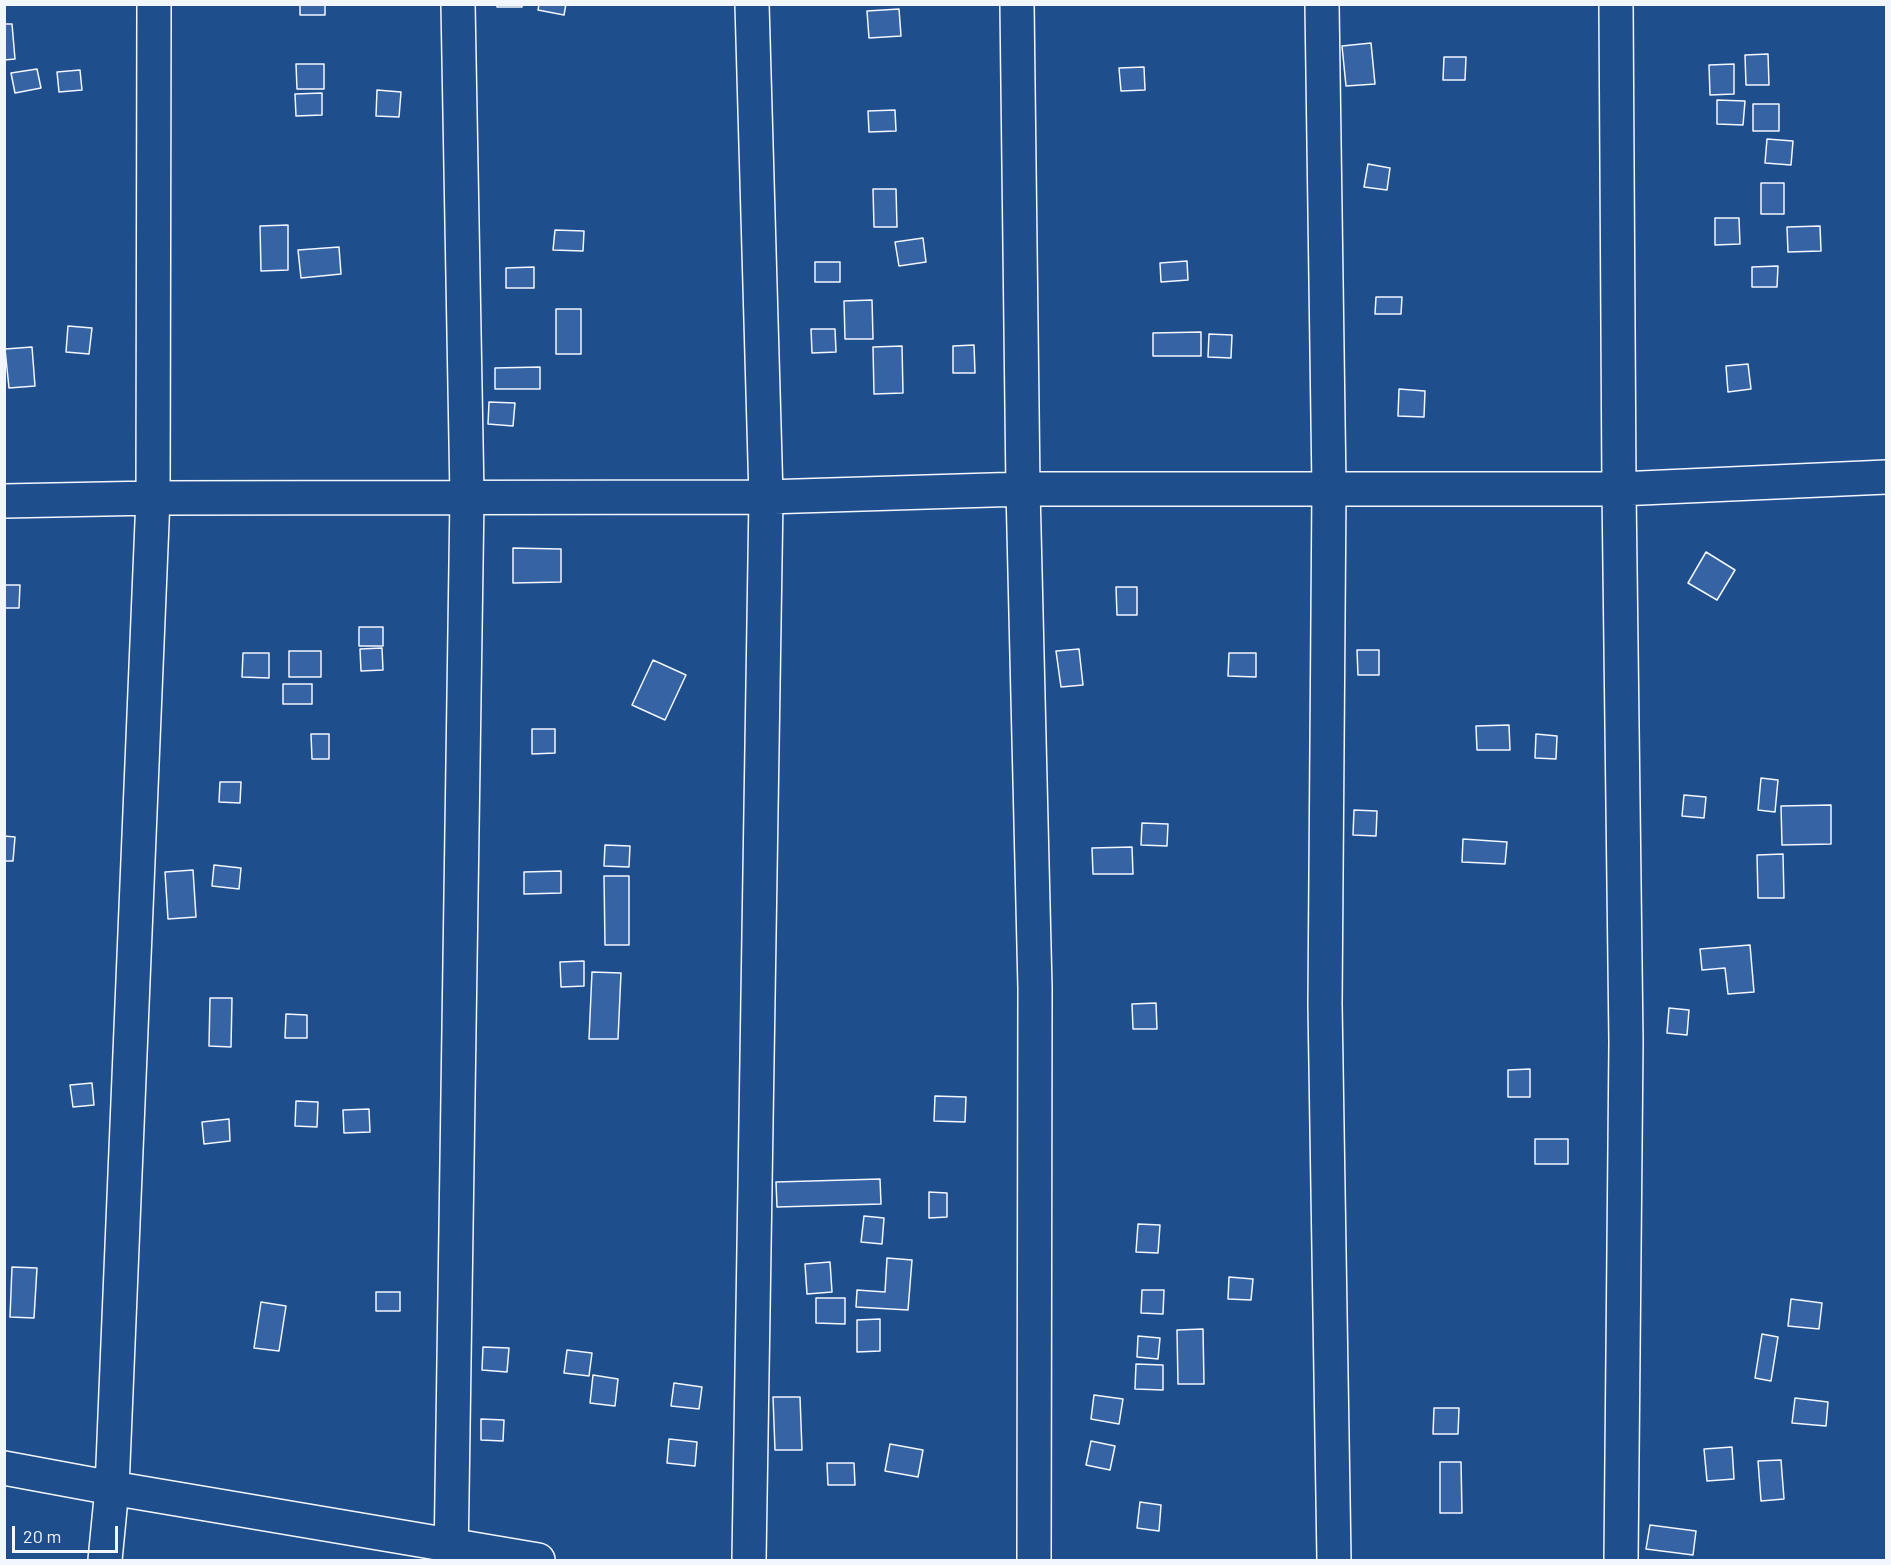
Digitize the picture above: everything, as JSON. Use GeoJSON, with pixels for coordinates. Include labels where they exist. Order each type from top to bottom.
{"type":"FeatureCollection","features":[{"type":"Feature","properties":{"kind":"street"},"geometry":{"type":"LineString","coordinates":[[105,1560],[112,1488],[153,498],[154,4]]}},
{"type":"Feature","properties":{"kind":"street"},"geometry":{"type":"LineString","coordinates":[[452,1553],[467,497],[458,4]]}},
{"type":"Feature","properties":{"kind":"street"},"geometry":{"type":"LineString","coordinates":[[749,1560],[766,497],[752,4]]}},
{"type":"Feature","properties":{"kind":"street"},"geometry":{"type":"LineString","coordinates":[[1017,4],[1023,489],[1035,988],[1034,1560]]}},
{"type":"Feature","properties":{"kind":"street"},"geometry":{"type":"LineString","coordinates":[[1322,4],[1329,488],[1325,1004],[1334,1560]]}},
{"type":"Feature","properties":{"kind":"street"},"geometry":{"type":"LineString","coordinates":[[1616,4],[1618,489],[1626,1041],[1621,1560]]}},
{"type":"Feature","properties":{"kind":"street"},"geometry":{"type":"LineString","coordinates":[[4,501],[153,498],[766,497],[1023,489],[1618,489],[1887,477]]}},
{"type":"Feature","properties":{"kind":"street"},"geometry":{"type":"LineString","coordinates":[[4,1468],[452,1553],[538,1560]]}},
{"type":"Feature","properties":{"kind":"building"},"geometry":{"type":"Polygon","coordinates":[[[300,4],[325,4],[325,15],[300,15],[300,4]]]}},
{"type":"Feature","properties":{"kind":"building"},"geometry":{"type":"Polygon","coordinates":[[[497,4],[522,4],[522,7],[497,7],[497,4]]]}},
{"type":"Feature","properties":{"kind":"building"},"geometry":{"type":"Polygon","coordinates":[[[539,4],[566,4],[564,15],[538,10],[539,4]]]}},
{"type":"Feature","properties":{"kind":"building"},"geometry":{"type":"Polygon","coordinates":[[[899,9],[901,36],[869,38],[867,11],[899,9]]]}},
{"type":"Feature","properties":{"kind":"building"},"geometry":{"type":"Polygon","coordinates":[[[4,24],[12,24],[15,59],[4,60],[4,24]]]}},
{"type":"Feature","properties":{"kind":"building"},"geometry":{"type":"Polygon","coordinates":[[[1371,43],[1375,84],[1346,86],[1342,46],[1371,43]]]}},
{"type":"Feature","properties":{"kind":"building"},"geometry":{"type":"Polygon","coordinates":[[[1768,54],[1769,85],[1746,85],[1745,55],[1768,54]]]}},
{"type":"Feature","properties":{"kind":"building"},"geometry":{"type":"Polygon","coordinates":[[[1444,57],[1466,57],[1465,80],[1443,80],[1444,57]]]}},
{"type":"Feature","properties":{"kind":"building"},"geometry":{"type":"Polygon","coordinates":[[[296,64],[324,64],[324,89],[297,89],[296,64]]]}},
{"type":"Feature","properties":{"kind":"building"},"geometry":{"type":"Polygon","coordinates":[[[1734,64],[1734,94],[1710,95],[1709,65],[1734,64]]]}},
{"type":"Feature","properties":{"kind":"building"},"geometry":{"type":"Polygon","coordinates":[[[1144,67],[1145,90],[1121,91],[1119,68],[1144,67]]]}},
{"type":"Feature","properties":{"kind":"building"},"geometry":{"type":"Polygon","coordinates":[[[37,69],[41,88],[15,93],[11,73],[37,69]]]}},
{"type":"Feature","properties":{"kind":"building"},"geometry":{"type":"Polygon","coordinates":[[[80,70],[82,90],[59,92],[57,72],[80,70]]]}},
{"type":"Feature","properties":{"kind":"building"},"geometry":{"type":"Polygon","coordinates":[[[377,90],[401,92],[399,117],[376,116],[377,90]]]}},
{"type":"Feature","properties":{"kind":"building"},"geometry":{"type":"Polygon","coordinates":[[[322,93],[322,115],[296,116],[295,94],[322,93]]]}},
{"type":"Feature","properties":{"kind":"building"},"geometry":{"type":"Polygon","coordinates":[[[1717,100],[1745,101],[1743,125],[1717,124],[1717,100]]]}},
{"type":"Feature","properties":{"kind":"building"},"geometry":{"type":"Polygon","coordinates":[[[1753,104],[1779,104],[1779,131],[1753,131],[1753,104]]]}},
{"type":"Feature","properties":{"kind":"building"},"geometry":{"type":"Polygon","coordinates":[[[895,110],[896,131],[869,132],[868,111],[895,110]]]}},
{"type":"Feature","properties":{"kind":"building"},"geometry":{"type":"Polygon","coordinates":[[[1767,139],[1793,141],[1791,165],[1765,163],[1767,139]]]}},
{"type":"Feature","properties":{"kind":"building"},"geometry":{"type":"Polygon","coordinates":[[[1368,164],[1390,168],[1387,190],[1364,187],[1368,164]]]}},
{"type":"Feature","properties":{"kind":"building"},"geometry":{"type":"Polygon","coordinates":[[[1761,183],[1784,183],[1784,214],[1761,214],[1761,183]]]}},
{"type":"Feature","properties":{"kind":"building"},"geometry":{"type":"Polygon","coordinates":[[[873,189],[896,189],[897,227],[874,227],[873,189]]]}},
{"type":"Feature","properties":{"kind":"building"},"geometry":{"type":"Polygon","coordinates":[[[1715,218],[1739,218],[1740,244],[1715,245],[1715,218]]]}},
{"type":"Feature","properties":{"kind":"building"},"geometry":{"type":"Polygon","coordinates":[[[288,225],[288,270],[261,271],[260,226],[288,225]]]}},
{"type":"Feature","properties":{"kind":"building"},"geometry":{"type":"Polygon","coordinates":[[[1820,226],[1821,251],[1788,252],[1787,227],[1820,226]]]}},
{"type":"Feature","properties":{"kind":"building"},"geometry":{"type":"Polygon","coordinates":[[[555,230],[584,231],[583,251],[553,250],[555,230]]]}},
{"type":"Feature","properties":{"kind":"building"},"geometry":{"type":"Polygon","coordinates":[[[923,238],[926,262],[899,266],[895,242],[923,238]]]}},
{"type":"Feature","properties":{"kind":"building"},"geometry":{"type":"Polygon","coordinates":[[[339,247],[341,274],[301,278],[298,250],[339,247]]]}},
{"type":"Feature","properties":{"kind":"building"},"geometry":{"type":"Polygon","coordinates":[[[1187,261],[1188,280],[1161,282],[1160,263],[1187,261]]]}},
{"type":"Feature","properties":{"kind":"building"},"geometry":{"type":"Polygon","coordinates":[[[815,262],[840,262],[840,282],[815,282],[815,262]]]}},
{"type":"Feature","properties":{"kind":"building"},"geometry":{"type":"Polygon","coordinates":[[[1778,266],[1777,287],[1752,287],[1752,267],[1778,266]]]}},
{"type":"Feature","properties":{"kind":"building"},"geometry":{"type":"Polygon","coordinates":[[[534,267],[534,288],[506,288],[506,268],[534,267]]]}},
{"type":"Feature","properties":{"kind":"building"},"geometry":{"type":"Polygon","coordinates":[[[1376,297],[1402,297],[1401,314],[1375,314],[1376,297]]]}},
{"type":"Feature","properties":{"kind":"building"},"geometry":{"type":"Polygon","coordinates":[[[872,300],[873,339],[845,339],[844,301],[872,300]]]}},
{"type":"Feature","properties":{"kind":"building"},"geometry":{"type":"Polygon","coordinates":[[[556,309],[581,309],[581,354],[556,354],[556,309]]]}},
{"type":"Feature","properties":{"kind":"building"},"geometry":{"type":"Polygon","coordinates":[[[68,326],[92,328],[89,354],[66,352],[68,326]]]}},
{"type":"Feature","properties":{"kind":"building"},"geometry":{"type":"Polygon","coordinates":[[[811,329],[835,329],[836,352],[812,353],[811,329]]]}},
{"type":"Feature","properties":{"kind":"building"},"geometry":{"type":"Polygon","coordinates":[[[1201,332],[1201,356],[1153,356],[1153,333],[1201,332]]]}},
{"type":"Feature","properties":{"kind":"building"},"geometry":{"type":"Polygon","coordinates":[[[1209,334],[1232,335],[1231,358],[1208,357],[1209,334]]]}},
{"type":"Feature","properties":{"kind":"building"},"geometry":{"type":"Polygon","coordinates":[[[974,345],[975,373],[953,373],[953,346],[974,345]]]}},
{"type":"Feature","properties":{"kind":"building"},"geometry":{"type":"Polygon","coordinates":[[[902,346],[903,393],[874,394],[873,347],[902,346]]]}},
{"type":"Feature","properties":{"kind":"building"},"geometry":{"type":"Polygon","coordinates":[[[32,347],[35,386],[9,388],[5,349],[32,347]]]}},
{"type":"Feature","properties":{"kind":"building"},"geometry":{"type":"Polygon","coordinates":[[[1748,364],[1751,389],[1728,392],[1726,366],[1748,364]]]}},
{"type":"Feature","properties":{"kind":"building"},"geometry":{"type":"Polygon","coordinates":[[[540,367],[540,389],[495,389],[495,368],[540,367]]]}},
{"type":"Feature","properties":{"kind":"building"},"geometry":{"type":"Polygon","coordinates":[[[1399,389],[1425,391],[1424,417],[1398,416],[1399,389]]]}},
{"type":"Feature","properties":{"kind":"building"},"geometry":{"type":"Polygon","coordinates":[[[489,402],[515,403],[513,426],[488,424],[489,402]]]}},
{"type":"Feature","properties":{"kind":"building"},"geometry":{"type":"Polygon","coordinates":[[[513,548],[561,549],[561,582],[513,583],[513,548]]]}},
{"type":"Feature","properties":{"kind":"building"},"geometry":{"type":"Polygon","coordinates":[[[1706,552],[1735,570],[1717,600],[1688,583],[1706,552]]]}},
{"type":"Feature","properties":{"kind":"building"},"geometry":{"type":"Polygon","coordinates":[[[4,585],[20,585],[19,608],[4,608],[4,585]]]}},
{"type":"Feature","properties":{"kind":"building"},"geometry":{"type":"Polygon","coordinates":[[[1116,587],[1137,587],[1137,615],[1117,615],[1116,587]]]}},
{"type":"Feature","properties":{"kind":"building"},"geometry":{"type":"Polygon","coordinates":[[[359,627],[383,627],[383,646],[359,646],[359,627]]]}},
{"type":"Feature","properties":{"kind":"building"},"geometry":{"type":"Polygon","coordinates":[[[382,648],[383,670],[361,671],[360,649],[382,648]]]}},
{"type":"Feature","properties":{"kind":"building"},"geometry":{"type":"Polygon","coordinates":[[[1079,649],[1083,685],[1061,687],[1056,651],[1079,649]]]}},
{"type":"Feature","properties":{"kind":"building"},"geometry":{"type":"Polygon","coordinates":[[[1357,650],[1379,650],[1379,675],[1358,675],[1357,650]]]}},
{"type":"Feature","properties":{"kind":"building"},"geometry":{"type":"Polygon","coordinates":[[[289,651],[321,651],[321,677],[289,677],[289,651]]]}},
{"type":"Feature","properties":{"kind":"building"},"geometry":{"type":"Polygon","coordinates":[[[243,653],[269,653],[269,678],[242,677],[243,653]]]}},
{"type":"Feature","properties":{"kind":"building"},"geometry":{"type":"Polygon","coordinates":[[[1229,653],[1256,653],[1256,677],[1228,676],[1229,653]]]}},
{"type":"Feature","properties":{"kind":"building"},"geometry":{"type":"Polygon","coordinates":[[[653,660],[686,675],[665,720],[632,705],[653,660]]]}},
{"type":"Feature","properties":{"kind":"building"},"geometry":{"type":"Polygon","coordinates":[[[283,684],[312,684],[312,704],[283,704],[283,684]]]}},
{"type":"Feature","properties":{"kind":"building"},"geometry":{"type":"Polygon","coordinates":[[[1509,725],[1510,750],[1477,750],[1476,726],[1509,725]]]}},
{"type":"Feature","properties":{"kind":"building"},"geometry":{"type":"Polygon","coordinates":[[[532,729],[555,729],[555,753],[532,754],[532,729]]]}},
{"type":"Feature","properties":{"kind":"building"},"geometry":{"type":"Polygon","coordinates":[[[311,734],[329,734],[329,759],[312,759],[311,734]]]}},
{"type":"Feature","properties":{"kind":"building"},"geometry":{"type":"Polygon","coordinates":[[[1536,734],[1557,736],[1556,759],[1535,758],[1536,734]]]}},
{"type":"Feature","properties":{"kind":"building"},"geometry":{"type":"Polygon","coordinates":[[[1761,778],[1778,780],[1775,812],[1758,810],[1761,778]]]}},
{"type":"Feature","properties":{"kind":"building"},"geometry":{"type":"Polygon","coordinates":[[[220,782],[241,782],[240,803],[219,802],[220,782]]]}},
{"type":"Feature","properties":{"kind":"building"},"geometry":{"type":"Polygon","coordinates":[[[1684,795],[1706,797],[1704,818],[1682,816],[1684,795]]]}},
{"type":"Feature","properties":{"kind":"building"},"geometry":{"type":"Polygon","coordinates":[[[1831,805],[1831,844],[1782,845],[1781,806],[1831,805]]]}},
{"type":"Feature","properties":{"kind":"building"},"geometry":{"type":"Polygon","coordinates":[[[1354,810],[1377,811],[1376,836],[1353,835],[1354,810]]]}},
{"type":"Feature","properties":{"kind":"building"},"geometry":{"type":"Polygon","coordinates":[[[1142,823],[1168,824],[1167,846],[1141,845],[1142,823]]]}},
{"type":"Feature","properties":{"kind":"building"},"geometry":{"type":"Polygon","coordinates":[[[4,836],[15,837],[13,861],[4,861],[4,836]]]}},
{"type":"Feature","properties":{"kind":"building"},"geometry":{"type":"Polygon","coordinates":[[[1463,839],[1507,842],[1505,864],[1462,862],[1463,839]]]}},
{"type":"Feature","properties":{"kind":"building"},"geometry":{"type":"Polygon","coordinates":[[[605,845],[630,846],[629,867],[604,866],[605,845]]]}},
{"type":"Feature","properties":{"kind":"building"},"geometry":{"type":"Polygon","coordinates":[[[1132,847],[1133,874],[1093,874],[1092,848],[1132,847]]]}},
{"type":"Feature","properties":{"kind":"building"},"geometry":{"type":"Polygon","coordinates":[[[1783,854],[1784,898],[1758,898],[1757,855],[1783,854]]]}},
{"type":"Feature","properties":{"kind":"building"},"geometry":{"type":"Polygon","coordinates":[[[214,865],[241,868],[239,889],[212,886],[214,865]]]}},
{"type":"Feature","properties":{"kind":"building"},"geometry":{"type":"Polygon","coordinates":[[[193,870],[196,917],[168,919],[165,872],[193,870]]]}},
{"type":"Feature","properties":{"kind":"building"},"geometry":{"type":"Polygon","coordinates":[[[561,871],[561,893],[524,894],[524,872],[561,871]]]}},
{"type":"Feature","properties":{"kind":"building"},"geometry":{"type":"Polygon","coordinates":[[[604,876],[629,876],[629,945],[605,945],[604,876]]]}},
{"type":"Feature","properties":{"kind":"building"},"geometry":{"type":"Polygon","coordinates":[[[1750,945],[1754,992],[1728,994],[1725,968],[1702,970],[1700,949],[1750,945]]]}},
{"type":"Feature","properties":{"kind":"building"},"geometry":{"type":"Polygon","coordinates":[[[584,961],[584,986],[561,987],[560,962],[584,961]]]}},
{"type":"Feature","properties":{"kind":"building"},"geometry":{"type":"Polygon","coordinates":[[[592,972],[621,973],[618,1039],[589,1039],[592,972]]]}},
{"type":"Feature","properties":{"kind":"building"},"geometry":{"type":"Polygon","coordinates":[[[210,998],[232,998],[231,1047],[209,1046],[210,998]]]}},
{"type":"Feature","properties":{"kind":"building"},"geometry":{"type":"Polygon","coordinates":[[[1156,1003],[1157,1029],[1133,1029],[1132,1004],[1156,1003]]]}},
{"type":"Feature","properties":{"kind":"building"},"geometry":{"type":"Polygon","coordinates":[[[1669,1008],[1689,1010],[1687,1035],[1667,1033],[1669,1008]]]}},
{"type":"Feature","properties":{"kind":"building"},"geometry":{"type":"Polygon","coordinates":[[[286,1014],[307,1015],[307,1038],[285,1038],[286,1014]]]}},
{"type":"Feature","properties":{"kind":"building"},"geometry":{"type":"Polygon","coordinates":[[[1530,1069],[1530,1097],[1508,1097],[1508,1070],[1530,1069]]]}},
{"type":"Feature","properties":{"kind":"building"},"geometry":{"type":"Polygon","coordinates":[[[92,1083],[94,1105],[73,1107],[70,1085],[92,1083]]]}},
{"type":"Feature","properties":{"kind":"building"},"geometry":{"type":"Polygon","coordinates":[[[935,1096],[966,1097],[965,1122],[934,1121],[935,1096]]]}},
{"type":"Feature","properties":{"kind":"building"},"geometry":{"type":"Polygon","coordinates":[[[296,1101],[318,1102],[317,1127],[295,1126],[296,1101]]]}},
{"type":"Feature","properties":{"kind":"building"},"geometry":{"type":"Polygon","coordinates":[[[369,1109],[370,1132],[344,1133],[343,1110],[369,1109]]]}},
{"type":"Feature","properties":{"kind":"building"},"geometry":{"type":"Polygon","coordinates":[[[229,1119],[230,1141],[204,1144],[202,1122],[229,1119]]]}},
{"type":"Feature","properties":{"kind":"building"},"geometry":{"type":"Polygon","coordinates":[[[1535,1139],[1568,1139],[1568,1164],[1535,1164],[1535,1139]]]}},
{"type":"Feature","properties":{"kind":"building"},"geometry":{"type":"Polygon","coordinates":[[[880,1179],[881,1204],[777,1207],[776,1182],[880,1179]]]}},
{"type":"Feature","properties":{"kind":"building"},"geometry":{"type":"Polygon","coordinates":[[[929,1192],[947,1193],[947,1217],[929,1218],[929,1192]]]}},
{"type":"Feature","properties":{"kind":"building"},"geometry":{"type":"Polygon","coordinates":[[[864,1216],[884,1218],[882,1244],[861,1242],[864,1216]]]}},
{"type":"Feature","properties":{"kind":"building"},"geometry":{"type":"Polygon","coordinates":[[[1138,1224],[1160,1225],[1158,1253],[1136,1252],[1138,1224]]]}},
{"type":"Feature","properties":{"kind":"building"},"geometry":{"type":"Polygon","coordinates":[[[887,1258],[912,1260],[908,1310],[856,1307],[857,1290],[885,1292],[887,1258]]]}},
{"type":"Feature","properties":{"kind":"building"},"geometry":{"type":"Polygon","coordinates":[[[830,1262],[832,1292],[807,1294],[805,1264],[830,1262]]]}},
{"type":"Feature","properties":{"kind":"building"},"geometry":{"type":"Polygon","coordinates":[[[12,1267],[37,1268],[34,1318],[10,1317],[12,1267]]]}},
{"type":"Feature","properties":{"kind":"building"},"geometry":{"type":"Polygon","coordinates":[[[1229,1277],[1253,1279],[1251,1300],[1228,1299],[1229,1277]]]}},
{"type":"Feature","properties":{"kind":"building"},"geometry":{"type":"Polygon","coordinates":[[[1142,1290],[1164,1290],[1163,1314],[1141,1313],[1142,1290]]]}},
{"type":"Feature","properties":{"kind":"building"},"geometry":{"type":"Polygon","coordinates":[[[376,1292],[400,1292],[400,1311],[376,1311],[376,1292]]]}},
{"type":"Feature","properties":{"kind":"building"},"geometry":{"type":"Polygon","coordinates":[[[816,1298],[845,1298],[845,1324],[816,1323],[816,1298]]]}},
{"type":"Feature","properties":{"kind":"building"},"geometry":{"type":"Polygon","coordinates":[[[1791,1299],[1822,1303],[1819,1329],[1788,1326],[1791,1299]]]}},
{"type":"Feature","properties":{"kind":"building"},"geometry":{"type":"Polygon","coordinates":[[[261,1302],[286,1306],[279,1351],[254,1348],[261,1302]]]}},
{"type":"Feature","properties":{"kind":"building"},"geometry":{"type":"Polygon","coordinates":[[[880,1319],[880,1351],[857,1352],[857,1320],[880,1319]]]}},
{"type":"Feature","properties":{"kind":"building"},"geometry":{"type":"Polygon","coordinates":[[[1203,1329],[1204,1384],[1178,1384],[1177,1330],[1203,1329]]]}},
{"type":"Feature","properties":{"kind":"building"},"geometry":{"type":"Polygon","coordinates":[[[1762,1334],[1778,1337],[1771,1381],[1755,1378],[1762,1334]]]}},
{"type":"Feature","properties":{"kind":"building"},"geometry":{"type":"Polygon","coordinates":[[[1138,1336],[1160,1338],[1158,1359],[1137,1357],[1138,1336]]]}},
{"type":"Feature","properties":{"kind":"building"},"geometry":{"type":"Polygon","coordinates":[[[483,1347],[509,1348],[507,1372],[482,1370],[483,1347]]]}},
{"type":"Feature","properties":{"kind":"building"},"geometry":{"type":"Polygon","coordinates":[[[567,1350],[592,1353],[589,1376],[564,1373],[567,1350]]]}},
{"type":"Feature","properties":{"kind":"building"},"geometry":{"type":"Polygon","coordinates":[[[1136,1364],[1163,1365],[1163,1390],[1135,1389],[1136,1364]]]}},
{"type":"Feature","properties":{"kind":"building"},"geometry":{"type":"Polygon","coordinates":[[[593,1375],[618,1379],[615,1406],[590,1403],[593,1375]]]}},
{"type":"Feature","properties":{"kind":"building"},"geometry":{"type":"Polygon","coordinates":[[[674,1383],[702,1387],[699,1409],[671,1406],[674,1383]]]}},
{"type":"Feature","properties":{"kind":"building"},"geometry":{"type":"Polygon","coordinates":[[[1094,1395],[1123,1399],[1119,1424],[1091,1419],[1094,1395]]]}},
{"type":"Feature","properties":{"kind":"building"},"geometry":{"type":"Polygon","coordinates":[[[773,1397],[800,1397],[802,1450],[775,1450],[773,1397]]]}},
{"type":"Feature","properties":{"kind":"building"},"geometry":{"type":"Polygon","coordinates":[[[1795,1398],[1828,1402],[1826,1426],[1792,1423],[1795,1398]]]}},
{"type":"Feature","properties":{"kind":"building"},"geometry":{"type":"Polygon","coordinates":[[[1434,1408],[1459,1408],[1458,1434],[1433,1434],[1434,1408]]]}},
{"type":"Feature","properties":{"kind":"building"},"geometry":{"type":"Polygon","coordinates":[[[481,1419],[504,1420],[503,1441],[481,1440],[481,1419]]]}},
{"type":"Feature","properties":{"kind":"building"},"geometry":{"type":"Polygon","coordinates":[[[669,1439],[697,1442],[695,1466],[667,1463],[669,1439]]]}},
{"type":"Feature","properties":{"kind":"building"},"geometry":{"type":"Polygon","coordinates":[[[1091,1441],[1115,1446],[1110,1470],[1086,1465],[1091,1441]]]}},
{"type":"Feature","properties":{"kind":"building"},"geometry":{"type":"Polygon","coordinates":[[[890,1444],[923,1450],[918,1477],[885,1471],[890,1444]]]}},
{"type":"Feature","properties":{"kind":"building"},"geometry":{"type":"Polygon","coordinates":[[[1732,1447],[1734,1479],[1707,1481],[1704,1449],[1732,1447]]]}},
{"type":"Feature","properties":{"kind":"building"},"geometry":{"type":"Polygon","coordinates":[[[1781,1460],[1784,1499],[1761,1501],[1758,1461],[1781,1460]]]}},
{"type":"Feature","properties":{"kind":"building"},"geometry":{"type":"Polygon","coordinates":[[[1440,1462],[1461,1462],[1462,1513],[1440,1513],[1440,1462]]]}},
{"type":"Feature","properties":{"kind":"building"},"geometry":{"type":"Polygon","coordinates":[[[827,1463],[854,1463],[855,1485],[828,1485],[827,1463]]]}},
{"type":"Feature","properties":{"kind":"building"},"geometry":{"type":"Polygon","coordinates":[[[1140,1502],[1161,1505],[1159,1531],[1137,1528],[1140,1502]]]}},
{"type":"Feature","properties":{"kind":"building"},"geometry":{"type":"Polygon","coordinates":[[[1650,1525],[1696,1531],[1693,1555],[1646,1549],[1650,1525]]]}}]}
